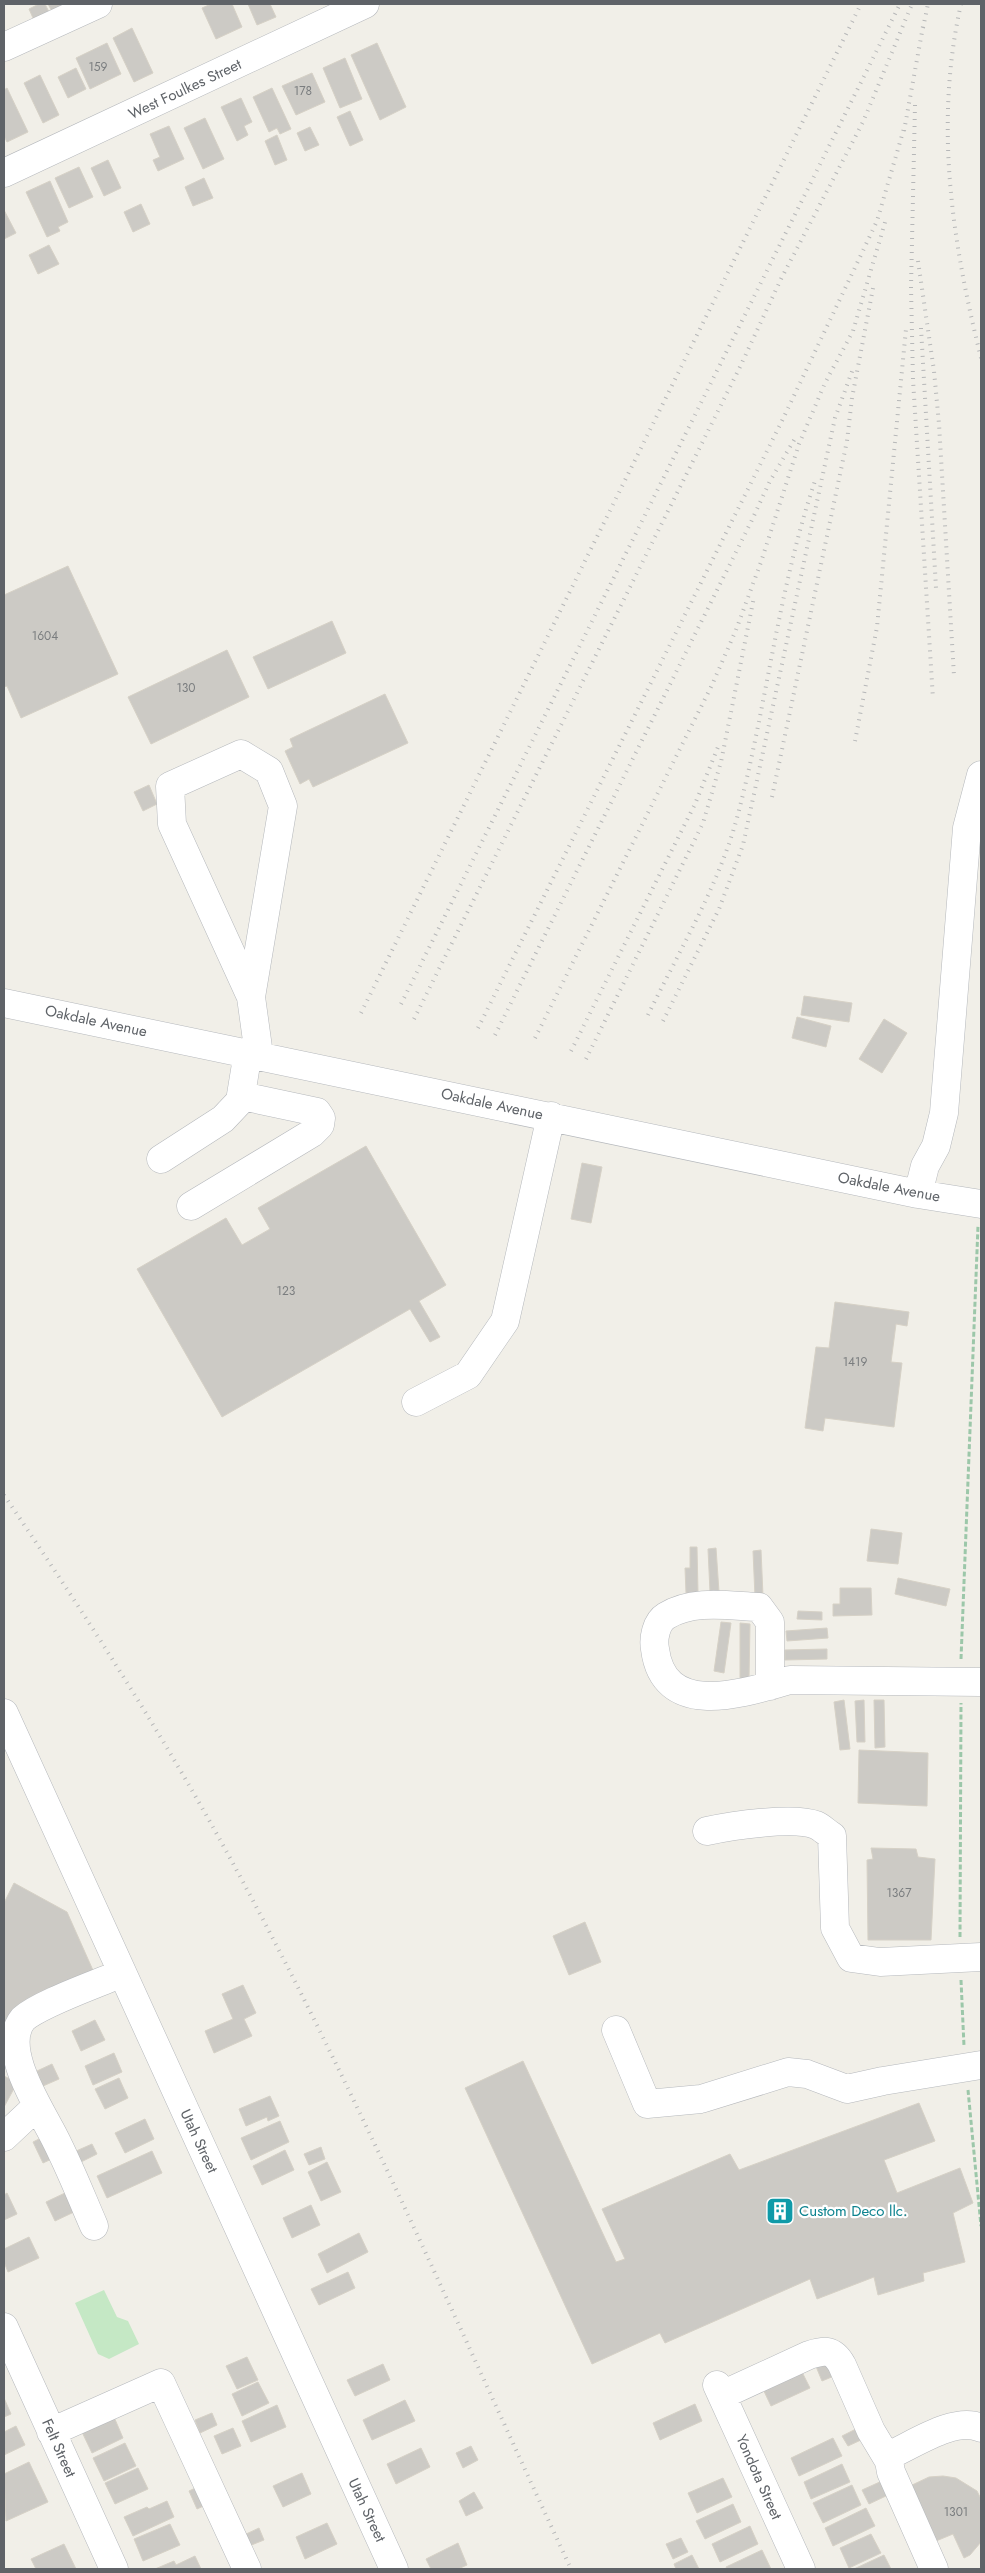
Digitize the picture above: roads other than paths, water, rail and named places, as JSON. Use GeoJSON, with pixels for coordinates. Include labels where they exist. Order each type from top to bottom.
{"type":"FeatureCollection","features":[{"type":"Feature","properties":{"kind":"street"},"geometry":{"type":"LineString","coordinates":[[4,48],[98,4]]}},
{"type":"Feature","properties":{"kind":"street","name":"West Foulkes Street"},"geometry":{"type":"LineString","coordinates":[[4,174],[365,4]]}},
{"type":"Feature","properties":{"kind":"street"},"geometry":{"type":"LineString","coordinates":[[161,1159],[223,1119],[240,1101],[253,1053],[251,997],[283,806],[269,771],[241,754],[170,786],[172,824],[251,997]]}},
{"type":"Feature","properties":{"kind":"street"},"geometry":{"type":"LineString","coordinates":[[918,1194],[925,1166],[936,1146],[944,1113],[967,828],[981,775]]}},
{"type":"Feature","properties":{"kind":"street","name":"Oakdale Avenue"},"geometry":{"type":"LineString","coordinates":[[4,1003],[253,1053],[918,1194],[980,1203]]}},
{"type":"Feature","properties":{"kind":"street"},"geometry":{"type":"LineString","coordinates":[[191,1206],[312,1133],[320,1126],[321,1118],[317,1112],[242,1096]]}},
{"type":"Feature","properties":{"kind":"street"},"geometry":{"type":"LineString","coordinates":[[416,1402],[468,1375],[505,1321],[551,1116]]}},
{"type":"Feature","properties":{"kind":"street"},"geometry":{"type":"LineString","coordinates":[[770,1686],[770,1622],[759,1607],[690,1606],[664,1616],[653,1637],[657,1666],[672,1686],[693,1695],[718,1697],[770,1686],[790,1680],[971,1682]]}},
{"type":"Feature","properties":{"kind":"street","name":"Utah Street"},"geometry":{"type":"LineString","coordinates":[[4,1713],[394,2569]]}},
{"type":"Feature","properties":{"kind":"street"},"geometry":{"type":"LineString","coordinates":[[706,1831],[742,1823],[816,1824],[832,1836],[835,1928],[851,1958],[880,1962],[971,1957]]}},
{"type":"Feature","properties":{"kind":"street"},"geometry":{"type":"LineString","coordinates":[[94,2226],[50,2129],[36,2107],[15,2060],[13,2046],[22,2020],[37,2010],[122,1973]]}},
{"type":"Feature","properties":{"kind":"street"},"geometry":{"type":"LineString","coordinates":[[616,2030],[647,2104],[701,2099],[788,2072],[807,2074],[847,2089],[974,2065]]}},
{"type":"Feature","properties":{"kind":"street"},"geometry":{"type":"LineString","coordinates":[[4,2138],[36,2107]]}},
{"type":"Feature","properties":{"kind":"street","name":"Felt Street"},"geometry":{"type":"LineString","coordinates":[[4,2327],[114,2569]]}},
{"type":"Feature","properties":{"kind":"street","name":"Yondota Street"},"geometry":{"type":"LineString","coordinates":[[801,2569],[719,2390],[809,2355],[822,2351],[830,2352],[837,2356],[842,2365],[871,2431],[889,2461]]}},
{"type":"Feature","properties":{"kind":"street"},"geometry":{"type":"LineString","coordinates":[[51,2432],[161,2383],[246,2569]]}},
{"type":"Feature","properties":{"kind":"street"},"geometry":{"type":"LineString","coordinates":[[934,2569],[891,2472],[889,2461],[892,2454],[955,2426],[967,2424],[981,2428]]}},
{"type":"Feature","properties":{"kind":"railway"},"geometry":{"type":"LineString","coordinates":[[361,1013],[861,4]]}},
{"type":"Feature","properties":{"kind":"railway"},"geometry":{"type":"LineString","coordinates":[[401,1004],[900,4]]}},
{"type":"Feature","properties":{"kind":"railway"},"geometry":{"type":"LineString","coordinates":[[414,1019],[739,369],[781,279],[863,122],[912,4]]}},
{"type":"Feature","properties":{"kind":"railway"},"geometry":{"type":"LineString","coordinates":[[923,28],[928,4]]}},
{"type":"Feature","properties":{"kind":"railway"},"geometry":{"type":"LineString","coordinates":[[961,4],[953,49],[949,93],[948,138],[950,182],[962,270],[981,358]]}},
{"type":"Feature","properties":{"kind":"railway"},"geometry":{"type":"LineString","coordinates":[[904,131],[924,21]]}},
{"type":"Feature","properties":{"kind":"railway"},"geometry":{"type":"LineString","coordinates":[[915,105],[911,287],[913,380],[933,699]]}},
{"type":"Feature","properties":{"kind":"railway"},"geometry":{"type":"LineString","coordinates":[[478,1028],[781,423],[860,257],[877,221],[905,125]]}},
{"type":"Feature","properties":{"kind":"railway"},"geometry":{"type":"LineString","coordinates":[[535,1038],[712,685],[736,630],[761,562],[799,444],[825,383],[853,331],[886,219]]}},
{"type":"Feature","properties":{"kind":"railway"},"geometry":{"type":"LineString","coordinates":[[918,261],[934,371],[939,424],[954,676]]}},
{"type":"Feature","properties":{"kind":"railway"},"geometry":{"type":"LineString","coordinates":[[772,797],[847,441],[852,398],[874,283]]}},
{"type":"Feature","properties":{"kind":"railway"},"geometry":{"type":"LineString","coordinates":[[921,328],[936,588]]}},
{"type":"Feature","properties":{"kind":"railway"},"geometry":{"type":"LineString","coordinates":[[855,741],[877,627],[906,329]]}},
{"type":"Feature","properties":{"kind":"railway"},"geometry":{"type":"LineString","coordinates":[[663,1021],[719,909],[743,845],[835,418],[854,366]]}},
{"type":"Feature","properties":{"kind":"railway"},"geometry":{"type":"LineString","coordinates":[[495,1035],[770,481],[797,435]]}},
{"type":"Feature","properties":{"kind":"railway"},"geometry":{"type":"LineString","coordinates":[[648,1015],[709,894],[729,844],[757,733],[792,562],[816,478]]}},
{"type":"Feature","properties":{"kind":"railway"},"geometry":{"type":"LineString","coordinates":[[586,1059],[703,823],[721,762],[754,597]]}},
{"type":"Feature","properties":{"kind":"railway"},"geometry":{"type":"LineString","coordinates":[[571,1051],[695,804],[718,747]]}},
{"type":"Feature","properties":{"kind":"railway"},"geometry":{"type":"LineString","coordinates":[[4,1495],[64,1584],[150,1719],[204,1811],[276,1945],[364,2122],[571,2569]]}},
{"type":"Feature","properties":{"kind":"place","name":"Custom Deco llc."},"geometry":{"type":"Point","coordinates":[780,2211]}}]}
